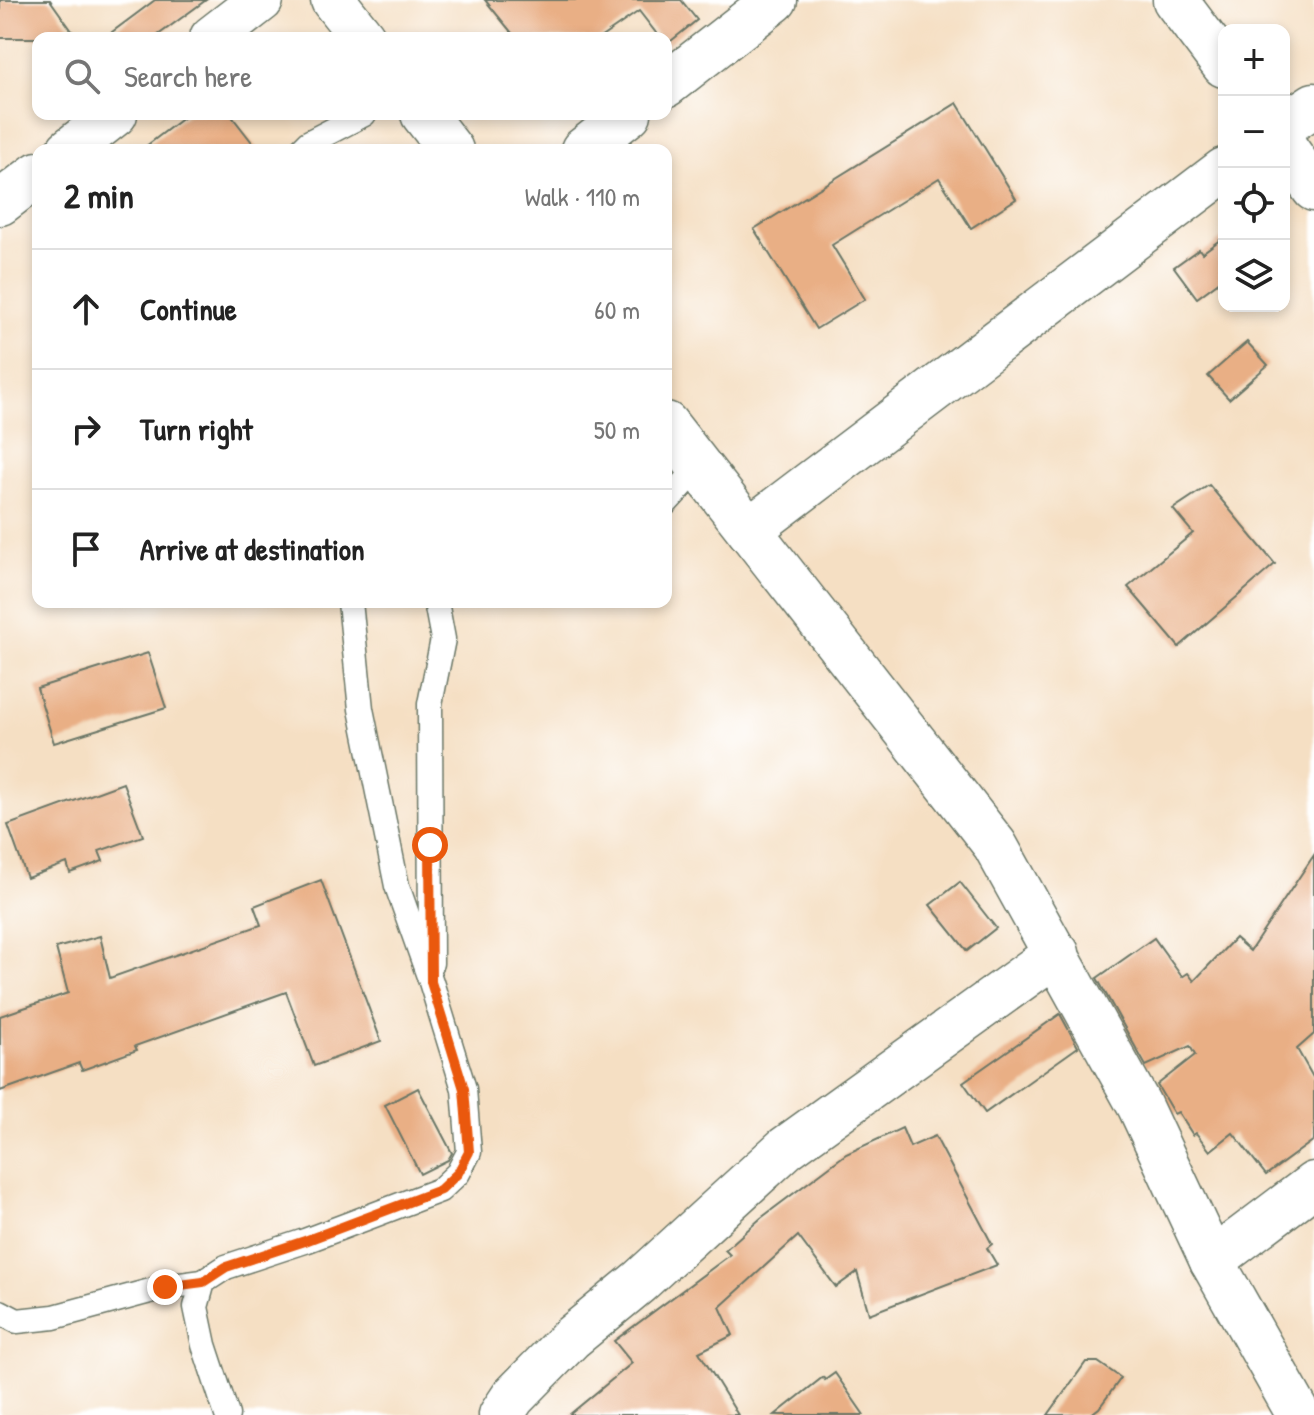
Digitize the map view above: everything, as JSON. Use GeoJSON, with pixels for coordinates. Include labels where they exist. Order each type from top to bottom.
{"type":"FeatureCollection","features":[{"type":"Feature","properties":{"kind":"street"},"geometry":{"type":"LineString","coordinates":[[220,32],[261,0]]}},
{"type":"Feature","properties":{"kind":"street"},"geometry":{"type":"LineString","coordinates":[[333,0],[358,32]]}},
{"type":"Feature","properties":{"kind":"street"},"geometry":{"type":"LineString","coordinates":[[672,80],[775,0]]}},
{"type":"Feature","properties":{"kind":"street"},"geometry":{"type":"LineString","coordinates":[[1175,0],[1218,57]]}},
{"type":"Feature","properties":{"kind":"street"},"geometry":{"type":"LineString","coordinates":[[1290,121],[1314,105]]}},
{"type":"Feature","properties":{"kind":"street"},"geometry":{"type":"LineString","coordinates":[[77,144],[107,120]]}},
{"type":"Feature","properties":{"kind":"street"},"geometry":{"type":"LineString","coordinates":[[428,120],[446,144]]}},
{"type":"Feature","properties":{"kind":"street"},"geometry":{"type":"LineString","coordinates":[[591,144],[621,120]]}},
{"type":"Feature","properties":{"kind":"street"},"geometry":{"type":"LineString","coordinates":[[1290,155],[1314,189]]}},
{"type":"Feature","properties":{"kind":"street"},"geometry":{"type":"LineString","coordinates":[[749,530],[1218,175]]}},
{"type":"Feature","properties":{"kind":"street"},"geometry":{"type":"LineString","coordinates":[[0,203],[32,179]]}},
{"type":"Feature","properties":{"kind":"street"},"geometry":{"type":"LineString","coordinates":[[672,432],[995,845],[1139,1105],[1212,1261],[1299,1415]]}},
{"type":"Feature","properties":{"kind":"street"},"geometry":{"type":"LineString","coordinates":[[501,1415],[513,1397],[571,1338],[639,1282],[786,1148],[1057,953]]}},
{"type":"Feature","properties":{"kind":"street"},"geometry":{"type":"LineString","coordinates":[[1212,1261],[1314,1184]]}},
{"type":"Feature","properties":{"kind":"lane"},"geometry":{"type":"LineString","coordinates":[[307,144],[352,120]]}},
{"type":"Feature","properties":{"kind":"lane"},"geometry":{"type":"LineString","coordinates":[[672,496],[699,467]]}},
{"type":"Feature","properties":{"kind":"lane"},"geometry":{"type":"LineString","coordinates":[[0,1312],[17,1321],[54,1317],[165,1287],[203,1282],[226,1267],[440,1190],[458,1173],[469,1152],[464,1089],[397,886],[361,709],[351,608]]}},
{"type":"Feature","properties":{"kind":"lane"},"geometry":{"type":"LineString","coordinates":[[431,982],[430,704],[443,639],[437,608]]}},
{"type":"Feature","properties":{"kind":"lane"},"geometry":{"type":"LineString","coordinates":[[203,1282],[196,1307],[204,1345],[227,1415]]}},
{"type":"Feature","properties":{"kind":"building"},"geometry":{"type":"Polygon","coordinates":[[[0,0],[50,0],[73,32],[32,32],[32,38],[0,38],[0,0]]]}},
{"type":"Feature","properties":{"kind":"building"},"geometry":{"type":"Polygon","coordinates":[[[155,0],[206,0],[162,32],[112,32],[155,0]]]}},
{"type":"Feature","properties":{"kind":"building"},"geometry":{"type":"Polygon","coordinates":[[[485,0],[681,0],[697,20],[672,40],[672,32],[655,32],[639,11],[609,32],[511,32],[485,0]]]}},
{"type":"Feature","properties":{"kind":"building"},"geometry":{"type":"Polygon","coordinates":[[[957,103],[1016,199],[971,228],[939,178],[832,245],[865,299],[816,329],[754,229],[957,103]]]}},
{"type":"Feature","properties":{"kind":"building"},"geometry":{"type":"Polygon","coordinates":[[[180,120],[235,120],[253,144],[149,144],[180,120]]]}},
{"type":"Feature","properties":{"kind":"building"},"geometry":{"type":"Polygon","coordinates":[[[1218,241],[1218,282],[1197,298],[1174,267],[1199,249],[1202,253],[1218,241]]]}},
{"type":"Feature","properties":{"kind":"building"},"geometry":{"type":"Polygon","coordinates":[[[1247,342],[1268,365],[1229,399],[1208,376],[1247,342]]]}},
{"type":"Feature","properties":{"kind":"building"},"geometry":{"type":"Polygon","coordinates":[[[1209,485],[1275,564],[1179,647],[1128,587],[1193,533],[1173,509],[1209,485]]]}},
{"type":"Feature","properties":{"kind":"building"},"geometry":{"type":"Polygon","coordinates":[[[148,653],[166,708],[54,743],[37,688],[148,653]]]}},
{"type":"Feature","properties":{"kind":"building"},"geometry":{"type":"Polygon","coordinates":[[[123,783],[143,836],[99,851],[103,861],[70,873],[67,863],[27,878],[8,825],[123,783]]]}},
{"type":"Feature","properties":{"kind":"building"},"geometry":{"type":"Polygon","coordinates":[[[1314,855],[1314,1034],[1297,1049],[1314,1079],[1314,1140],[1266,1175],[1233,1133],[1210,1151],[1196,1133],[1193,1135],[1178,1112],[1174,1114],[1157,1085],[1195,1055],[1190,1046],[1146,1066],[1097,978],[1154,938],[1182,977],[1188,973],[1194,981],[1235,938],[1250,951],[1314,855]]]}},
{"type":"Feature","properties":{"kind":"building"},"geometry":{"type":"Polygon","coordinates":[[[321,880],[381,1041],[314,1066],[286,992],[135,1046],[137,1050],[82,1070],[79,1063],[0,1091],[0,1016],[68,993],[56,948],[100,936],[110,978],[261,925],[254,906],[321,880]]]}},
{"type":"Feature","properties":{"kind":"building"},"geometry":{"type":"Polygon","coordinates":[[[960,882],[996,928],[967,951],[930,905],[960,882]]]}},
{"type":"Feature","properties":{"kind":"building"},"geometry":{"type":"Polygon","coordinates":[[[1060,1014],[1078,1047],[985,1113],[963,1082],[1060,1014]]]}},
{"type":"Feature","properties":{"kind":"building"},"geometry":{"type":"Polygon","coordinates":[[[418,1088],[452,1153],[448,1160],[420,1174],[385,1105],[418,1088]]]}},
{"type":"Feature","properties":{"kind":"building"},"geometry":{"type":"Polygon","coordinates":[[[902,1128],[910,1147],[935,1136],[992,1244],[987,1248],[997,1265],[869,1314],[857,1272],[836,1287],[798,1236],[720,1307],[733,1335],[699,1352],[738,1415],[569,1415],[632,1363],[614,1341],[730,1255],[725,1250],[761,1218],[846,1154],[902,1128]]]}},
{"type":"Feature","properties":{"kind":"building"},"geometry":{"type":"Polygon","coordinates":[[[1086,1362],[1098,1362],[1121,1378],[1099,1408],[1090,1415],[1048,1415],[1086,1362]]]}},
{"type":"Feature","properties":{"kind":"building"},"geometry":{"type":"Polygon","coordinates":[[[835,1373],[864,1415],[775,1415],[823,1377],[825,1380],[835,1373]]]}},
{"type":"Feature","properties":{"kind":"route"},"geometry":{"type":"LineString","coordinates":[[165,1287],[203,1282],[226,1267],[440,1190],[458,1173],[469,1152],[464,1089],[431,982],[430,845]]}}]}
